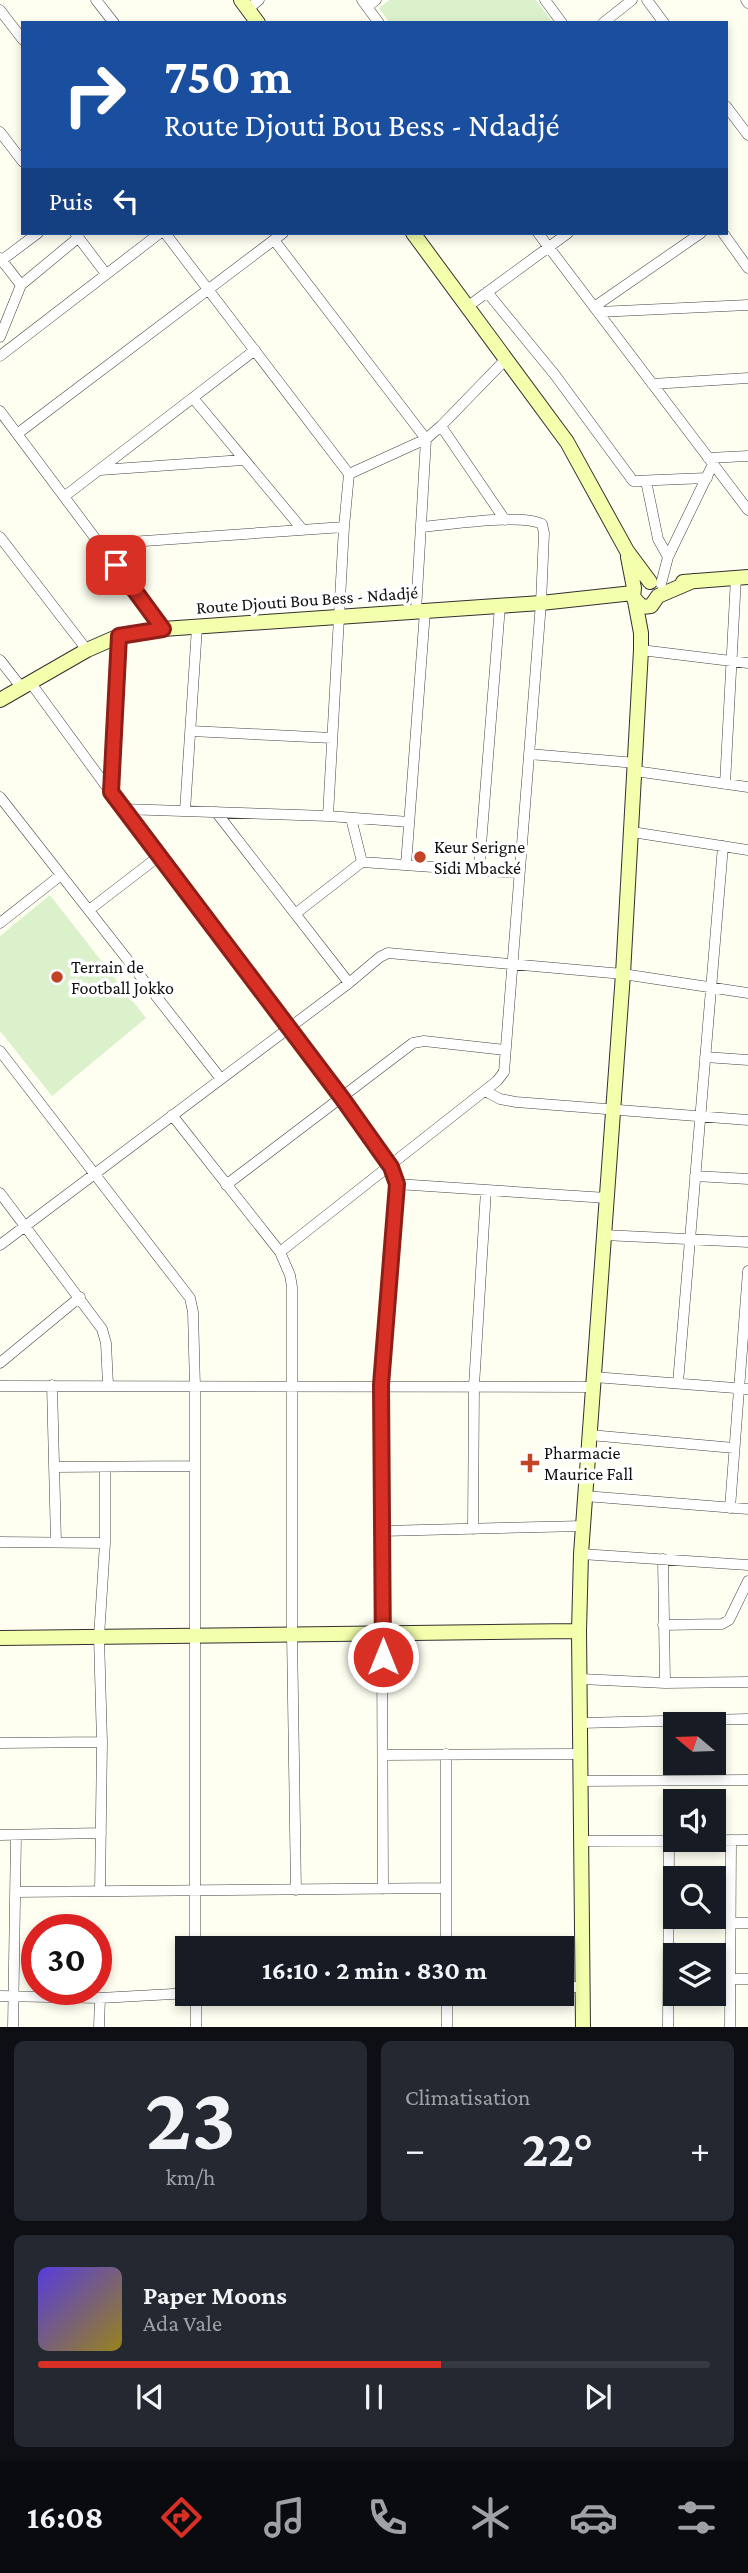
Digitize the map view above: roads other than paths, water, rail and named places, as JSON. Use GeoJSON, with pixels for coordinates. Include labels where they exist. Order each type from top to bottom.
{"type":"FeatureCollection","features":[{"type":"Feature","properties":{"kind":"main road"},"geometry":{"type":"LineString","coordinates":[[249,3],[257,21]]}},
{"type":"Feature","properties":{"kind":"main road"},"geometry":{"type":"LineString","coordinates":[[414,235],[568,442],[627,551],[655,590]]}},
{"type":"Feature","properties":{"kind":"main road"},"geometry":{"type":"LineString","coordinates":[[583,2027],[579,1631],[581,1554],[632,832],[641,650],[641,633],[627,551]]}},
{"type":"Feature","properties":{"kind":"main road"},"geometry":{"type":"LineString","coordinates":[[634,594],[641,583],[655,590],[692,582],[742,577]]}},
{"type":"Feature","properties":{"kind":"main road"},"geometry":{"type":"LineString","coordinates":[[634,594],[642,607],[655,590]]}},
{"type":"Feature","properties":{"kind":"main road"},"geometry":{"type":"LineString","coordinates":[[641,633],[655,590]]}},
{"type":"Feature","properties":{"kind":"main road","name":"Route Djouti Bou Bess - Ndadjé"},"geometry":{"type":"LineString","coordinates":[[0,700],[87,650],[119,636],[163,629],[634,594]]}},
{"type":"Feature","properties":{"kind":"main road"},"geometry":{"type":"LineString","coordinates":[[0,1638],[579,1631]]}},
{"type":"Feature","properties":{"kind":"street"},"geometry":{"type":"LineString","coordinates":[[96,0],[112,21]]}},
{"type":"Feature","properties":{"kind":"street"},"geometry":{"type":"LineString","coordinates":[[376,0],[365,3],[378,21]]}},
{"type":"Feature","properties":{"kind":"street"},"geometry":{"type":"LineString","coordinates":[[545,0],[561,21]]}},
{"type":"Feature","properties":{"kind":"street"},"geometry":{"type":"LineString","coordinates":[[606,21],[632,0]]}},
{"type":"Feature","properties":{"kind":"street"},"geometry":{"type":"LineString","coordinates":[[647,0],[663,21]]}},
{"type":"Feature","properties":{"kind":"street"},"geometry":{"type":"LineString","coordinates":[[0,10],[21,37]]}},
{"type":"Feature","properties":{"kind":"street"},"geometry":{"type":"LineString","coordinates":[[728,112],[748,135]]}},
{"type":"Feature","properties":{"kind":"street"},"geometry":{"type":"LineString","coordinates":[[0,132],[21,159]]}},
{"type":"Feature","properties":{"kind":"street"},"geometry":{"type":"LineString","coordinates":[[21,285],[1,259],[35,235]]}},
{"type":"Feature","properties":{"kind":"street"},"geometry":{"type":"LineString","coordinates":[[0,337],[21,285],[77,235],[106,274]]}},
{"type":"Feature","properties":{"kind":"street"},"geometry":{"type":"LineString","coordinates":[[0,356],[159,235]]}},
{"type":"Feature","properties":{"kind":"street"},"geometry":{"type":"LineString","coordinates":[[164,235],[349,474],[328,816]]}},
{"type":"Feature","properties":{"kind":"street"},"geometry":{"type":"LineString","coordinates":[[17,434],[280,235]]}},
{"type":"Feature","properties":{"kind":"street"},"geometry":{"type":"LineString","coordinates":[[539,235],[748,510]]}},
{"type":"Feature","properties":{"kind":"street"},"geometry":{"type":"LineString","coordinates":[[467,307],[565,235]]}},
{"type":"Feature","properties":{"kind":"street"},"geometry":{"type":"LineString","coordinates":[[596,310],[698,235]]}},
{"type":"Feature","properties":{"kind":"street"},"geometry":{"type":"LineString","coordinates":[[724,235],[748,268]]}},
{"type":"Feature","properties":{"kind":"street"},"geometry":{"type":"LineString","coordinates":[[274,240],[426,439],[421,527],[421,611],[406,865]]}},
{"type":"Feature","properties":{"kind":"street"},"geometry":{"type":"LineString","coordinates":[[487,292],[555,375],[633,481],[707,478]]}},
{"type":"Feature","properties":{"kind":"street"},"geometry":{"type":"LineString","coordinates":[[596,310],[748,305]]}},
{"type":"Feature","properties":{"kind":"street"},"geometry":{"type":"LineString","coordinates":[[65,496],[255,350]]}},
{"type":"Feature","properties":{"kind":"street"},"geometry":{"type":"LineString","coordinates":[[349,474],[426,439],[506,359]]}},
{"type":"Feature","properties":{"kind":"street"},"geometry":{"type":"LineString","coordinates":[[652,384],[748,379]]}},
{"type":"Feature","properties":{"kind":"street"},"geometry":{"type":"LineString","coordinates":[[193,398],[302,529]]}},
{"type":"Feature","properties":{"kind":"street"},"geometry":{"type":"LineString","coordinates":[[0,411],[163,629]]}},
{"type":"Feature","properties":{"kind":"street"},"geometry":{"type":"LineString","coordinates":[[441,426],[505,520]]}},
{"type":"Feature","properties":{"kind":"street"},"geometry":{"type":"LineString","coordinates":[[711,461],[748,456]]}},
{"type":"Feature","properties":{"kind":"street"},"geometry":{"type":"LineString","coordinates":[[99,470],[243,460]]}},
{"type":"Feature","properties":{"kind":"street"},"geometry":{"type":"LineString","coordinates":[[655,590],[668,557],[707,478],[711,461]]}},
{"type":"Feature","properties":{"kind":"street"},"geometry":{"type":"LineString","coordinates":[[646,481],[658,539],[668,557]]}},
{"type":"Feature","properties":{"kind":"street"},"geometry":{"type":"LineString","coordinates":[[280,1252],[391,1167],[501,1077],[541,603],[542,524],[505,520],[421,527]]}},
{"type":"Feature","properties":{"kind":"street"},"geometry":{"type":"LineString","coordinates":[[101,544],[344,527]]}},
{"type":"Feature","properties":{"kind":"street"},"geometry":{"type":"LineString","coordinates":[[0,537],[87,650]]}},
{"type":"Feature","properties":{"kind":"street"},"geometry":{"type":"LineString","coordinates":[[726,784],[731,660],[742,577]]}},
{"type":"Feature","properties":{"kind":"street"},"geometry":{"type":"LineString","coordinates":[[480,870],[500,606]]}},
{"type":"Feature","properties":{"kind":"street"},"geometry":{"type":"LineString","coordinates":[[186,811],[197,627]]}},
{"type":"Feature","properties":{"kind":"street"},"geometry":{"type":"LineString","coordinates":[[111,792],[119,636]]}},
{"type":"Feature","properties":{"kind":"street"},"geometry":{"type":"LineString","coordinates":[[641,650],[748,663]]}},
{"type":"Feature","properties":{"kind":"street"},"geometry":{"type":"LineString","coordinates":[[0,660],[25,684],[111,792],[342,1098],[391,1167],[397,1184],[381,1385],[383,1889]]}},
{"type":"Feature","properties":{"kind":"street"},"geometry":{"type":"LineString","coordinates":[[191,731],[332,738]]}},
{"type":"Feature","properties":{"kind":"street"},"geometry":{"type":"LineString","coordinates":[[529,754],[635,767],[748,787]]}},
{"type":"Feature","properties":{"kind":"street"},"geometry":{"type":"LineString","coordinates":[[0,797],[221,1079]]}},
{"type":"Feature","properties":{"kind":"street"},"geometry":{"type":"LineString","coordinates":[[123,809],[328,816],[409,822]]}},
{"type":"Feature","properties":{"kind":"street"},"geometry":{"type":"LineString","coordinates":[[216,812],[349,983]]}},
{"type":"Feature","properties":{"kind":"street"},"geometry":{"type":"LineString","coordinates":[[351,818],[362,862]]}},
{"type":"Feature","properties":{"kind":"street"},"geometry":{"type":"LineString","coordinates":[[632,832],[748,850]]}},
{"type":"Feature","properties":{"kind":"street"},"geometry":{"type":"LineString","coordinates":[[678,1383],[723,846]]}},
{"type":"Feature","properties":{"kind":"street"},"geometry":{"type":"LineString","coordinates":[[89,910],[158,857]]}},
{"type":"Feature","properties":{"kind":"street"},"geometry":{"type":"LineString","coordinates":[[295,914],[362,862],[519,873]]}},
{"type":"Feature","properties":{"kind":"street"},"geometry":{"type":"LineString","coordinates":[[0,923],[61,875]]}},
{"type":"Feature","properties":{"kind":"street"},"geometry":{"type":"LineString","coordinates":[[0,1245],[388,953],[622,974],[748,993]]}},
{"type":"Feature","properties":{"kind":"street"},"geometry":{"type":"LineString","coordinates":[[226,1185],[413,1043],[424,1041],[505,1050]]}},
{"type":"Feature","properties":{"kind":"street"},"geometry":{"type":"LineString","coordinates":[[0,1051],[190,1298],[193,1312],[195,1387],[195,1936]]}},
{"type":"Feature","properties":{"kind":"street"},"geometry":{"type":"LineString","coordinates":[[705,1057],[748,1060]]}},
{"type":"Feature","properties":{"kind":"street"},"geometry":{"type":"LineString","coordinates":[[485,1091],[507,1101],[748,1120]]}},
{"type":"Feature","properties":{"kind":"street"},"geometry":{"type":"LineString","coordinates":[[172,1115],[280,1252],[292,1287],[292,1634],[296,1890]]}},
{"type":"Feature","properties":{"kind":"street"},"geometry":{"type":"LineString","coordinates":[[695,1175],[748,1179]]}},
{"type":"Feature","properties":{"kind":"street"},"geometry":{"type":"LineString","coordinates":[[397,1184],[607,1198]]}},
{"type":"Feature","properties":{"kind":"street"},"geometry":{"type":"LineString","coordinates":[[472,1529],[474,1386],[486,1190]]}},
{"type":"Feature","properties":{"kind":"street"},"geometry":{"type":"LineString","coordinates":[[0,1193],[80,1297],[105,1336],[108,1385]]}},
{"type":"Feature","properties":{"kind":"street"},"geometry":{"type":"LineString","coordinates":[[604,1235],[748,1242]]}},
{"type":"Feature","properties":{"kind":"street"},"geometry":{"type":"LineString","coordinates":[[730,1508],[734,1448],[743,1388],[748,1271]]}},
{"type":"Feature","properties":{"kind":"street"},"geometry":{"type":"LineString","coordinates":[[0,1363],[80,1297]]}},
{"type":"Feature","properties":{"kind":"street"},"geometry":{"type":"LineString","coordinates":[[0,1385],[474,1386],[594,1382],[678,1383],[743,1388]]}},
{"type":"Feature","properties":{"kind":"street"},"geometry":{"type":"LineString","coordinates":[[52,1385],[56,1542]]}},
{"type":"Feature","properties":{"kind":"street"},"geometry":{"type":"LineString","coordinates":[[590,1435],[734,1448]]}},
{"type":"Feature","properties":{"kind":"street"},"geometry":{"type":"LineString","coordinates":[[54,1468],[194,1466]]}},
{"type":"Feature","properties":{"kind":"street"},"geometry":{"type":"LineString","coordinates":[[100,1891],[102,1742],[99,1637],[105,1543],[105,1468]]}},
{"type":"Feature","properties":{"kind":"street"},"geometry":{"type":"LineString","coordinates":[[585,1496],[748,1510]]}},
{"type":"Feature","properties":{"kind":"street"},"geometry":{"type":"LineString","coordinates":[[382,1531],[583,1526]]}},
{"type":"Feature","properties":{"kind":"street"},"geometry":{"type":"LineString","coordinates":[[0,1542],[105,1543]]}},
{"type":"Feature","properties":{"kind":"street"},"geometry":{"type":"LineString","coordinates":[[581,1554],[748,1565]]}},
{"type":"Feature","properties":{"kind":"street"},"geometry":{"type":"LineString","coordinates":[[663,1559],[665,1683]]}},
{"type":"Feature","properties":{"kind":"street"},"geometry":{"type":"LineString","coordinates":[[663,1625],[722,1624],[729,1620],[748,1581]]}},
{"type":"Feature","properties":{"kind":"street"},"geometry":{"type":"LineString","coordinates":[[581,1679],[665,1683],[748,1682]]}},
{"type":"Feature","properties":{"kind":"street"},"geometry":{"type":"LineString","coordinates":[[580,1723],[748,1719]]}},
{"type":"Feature","properties":{"kind":"street"},"geometry":{"type":"LineString","coordinates":[[0,1742],[102,1742]]}},
{"type":"Feature","properties":{"kind":"street"},"geometry":{"type":"LineString","coordinates":[[446,1754],[446,1936]]}},
{"type":"Feature","properties":{"kind":"street"},"geometry":{"type":"LineString","coordinates":[[383,1755],[580,1754]]}},
{"type":"Feature","properties":{"kind":"street"},"geometry":{"type":"LineString","coordinates":[[580,1781],[748,1780]]}},
{"type":"Feature","properties":{"kind":"street"},"geometry":{"type":"LineString","coordinates":[[0,1835],[101,1833]]}},
{"type":"Feature","properties":{"kind":"street"},"geometry":{"type":"LineString","coordinates":[[13,2027],[16,1836]]}},
{"type":"Feature","properties":{"kind":"street"},"geometry":{"type":"LineString","coordinates":[[581,1840],[663,1840]]}},
{"type":"Feature","properties":{"kind":"street"},"geometry":{"type":"LineString","coordinates":[[726,1840],[748,1840]]}},
{"type":"Feature","properties":{"kind":"street"},"geometry":{"type":"LineString","coordinates":[[730,2027],[731,1840]]}},
{"type":"Feature","properties":{"kind":"street"},"geometry":{"type":"LineString","coordinates":[[668,2027],[669,1852]]}},
{"type":"Feature","properties":{"kind":"street"},"geometry":{"type":"LineString","coordinates":[[15,1892],[446,1888]]}},
{"type":"Feature","properties":{"kind":"street"},"geometry":{"type":"LineString","coordinates":[[730,1923],[748,1923]]}},
{"type":"Feature","properties":{"kind":"street"},"geometry":{"type":"LineString","coordinates":[[730,1979],[748,1979]]}},
{"type":"Feature","properties":{"kind":"street"},"geometry":{"type":"LineString","coordinates":[[574,1987],[582,1987]]}},
{"type":"Feature","properties":{"kind":"street"},"geometry":{"type":"LineString","coordinates":[[112,1997],[175,1994]]}},
{"type":"Feature","properties":{"kind":"street"},"geometry":{"type":"LineString","coordinates":[[0,1996],[21,1996]]}},
{"type":"Feature","properties":{"kind":"street"},"geometry":{"type":"LineString","coordinates":[[99,2027],[100,2005]]}},
{"type":"Feature","properties":{"kind":"street"},"geometry":{"type":"LineString","coordinates":[[195,2006],[196,2027]]}},
{"type":"Feature","properties":{"kind":"street"},"geometry":{"type":"LineString","coordinates":[[447,2006],[447,2027]]}},
{"type":"Feature","properties":{"kind":"place","name":"Keur Serigne Sidi Mbacké"},"geometry":{"type":"Point","coordinates":[420,857]}},
{"type":"Feature","properties":{"kind":"place","name":"Terrain de Football Jokko"},"geometry":{"type":"Point","coordinates":[57,977]}},
{"type":"Feature","properties":{"kind":"place","name":"Pharmacie Maurice Fall"},"geometry":{"type":"Point","coordinates":[530,1463]}}]}
